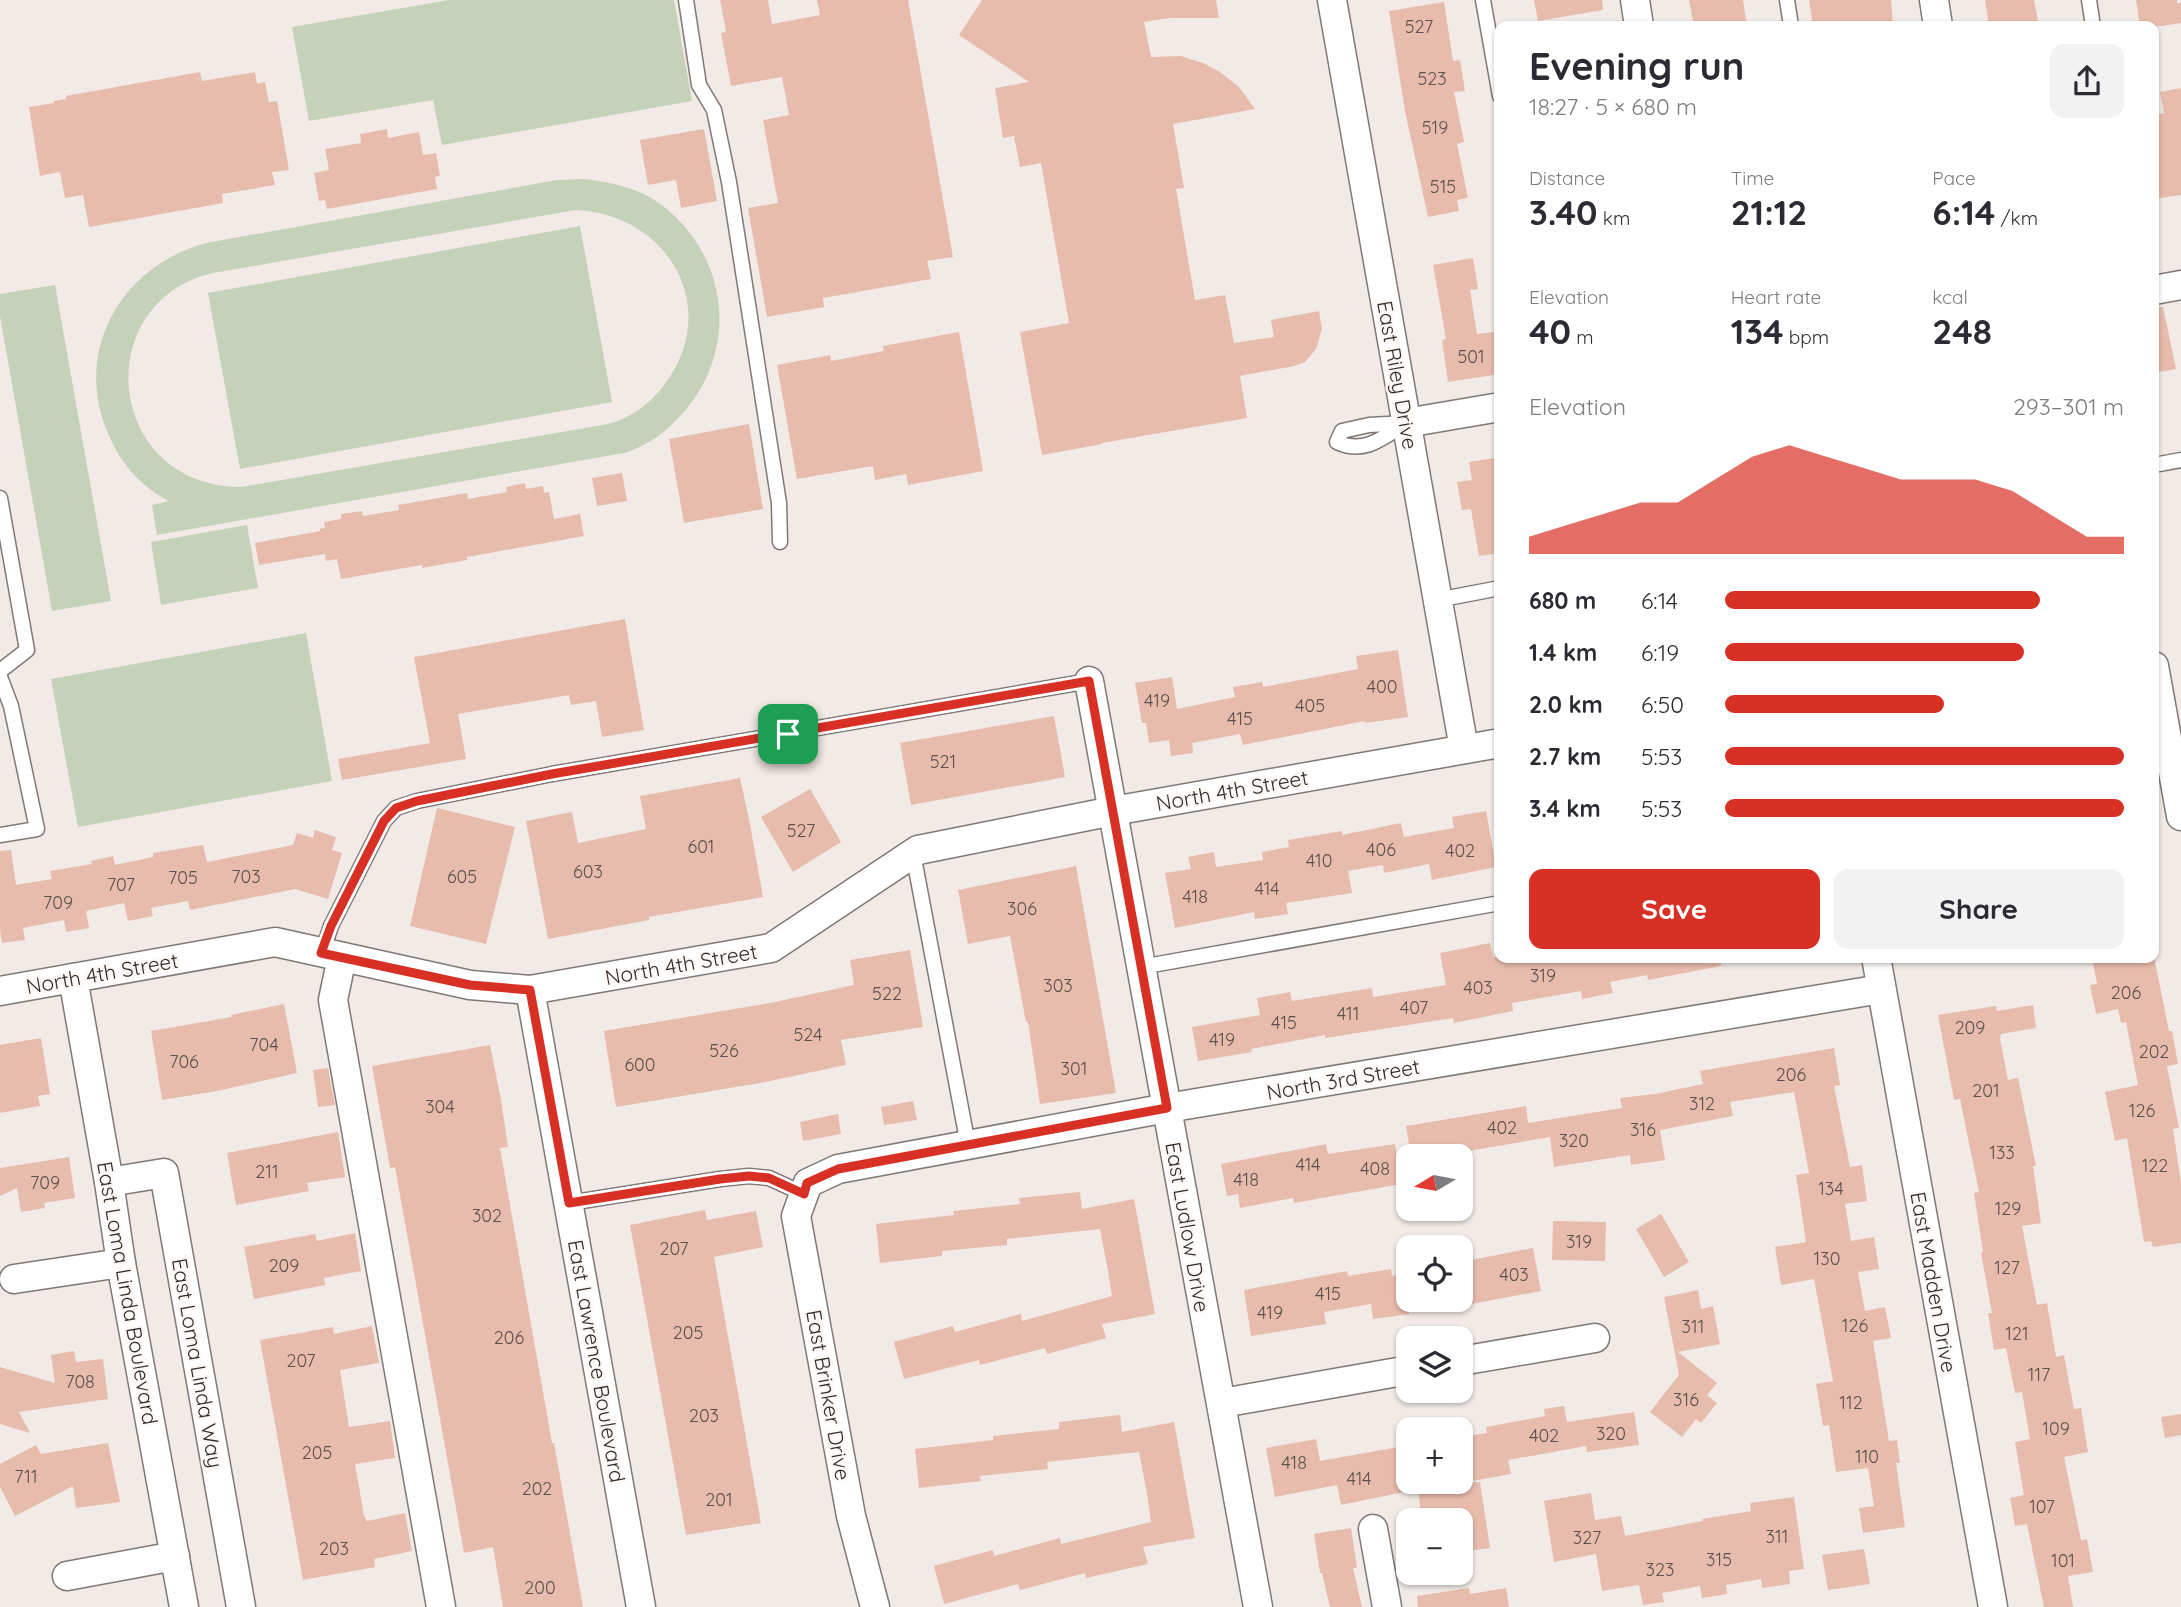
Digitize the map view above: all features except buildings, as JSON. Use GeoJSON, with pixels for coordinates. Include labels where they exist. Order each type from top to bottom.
{"type":"FeatureCollection","features":[{"type":"Feature","properties":{"kind":"street","name":"East Riley Drive"},"geometry":{"type":"LineString","coordinates":[[1332,0],[1464,749]]}},
{"type":"Feature","properties":{"kind":"street"},"geometry":{"type":"LineString","coordinates":[[1634,0],[1638,21]]}},
{"type":"Feature","properties":{"kind":"street"},"geometry":{"type":"LineString","coordinates":[[1934,0],[1937,21]]}},
{"type":"Feature","properties":{"kind":"street"},"geometry":{"type":"LineString","coordinates":[[2159,289],[2181,285]]}},
{"type":"Feature","properties":{"kind":"street"},"geometry":{"type":"LineString","coordinates":[[1406,424],[1494,408]]}},
{"type":"Feature","properties":{"kind":"street","name":"East Ludlow Drive"},"geometry":{"type":"LineString","coordinates":[[1089,681],[1258,1607]]}},
{"type":"Feature","properties":{"kind":"street"},"geometry":{"type":"LineString","coordinates":[[2159,694],[2181,816]]}},
{"type":"Feature","properties":{"kind":"street","name":"North 4th Street"},"geometry":{"type":"LineString","coordinates":[[0,991],[275,942],[470,985],[530,990],[771,948],[918,850],[1113,810],[1494,744]]}},
{"type":"Feature","properties":{"kind":"street"},"geometry":{"type":"LineString","coordinates":[[332,955],[333,1000],[441,1607]]}},
{"type":"Feature","properties":{"kind":"street","name":"East Madden Drive"},"geometry":{"type":"LineString","coordinates":[[1877,963],[1986,1606]]}},
{"type":"Feature","properties":{"kind":"street","name":"East Loma Linda Boulevard"},"geometry":{"type":"LineString","coordinates":[[73,978],[121,1263],[184,1607]]}},
{"type":"Feature","properties":{"kind":"street","name":"North 3rd Street"},"geometry":{"type":"LineString","coordinates":[[806,1189],[838,1169],[1167,1108],[1881,989]]}},
{"type":"Feature","properties":{"kind":"street","name":"East Lawrence Boulevard"},"geometry":{"type":"LineString","coordinates":[[530,990],[641,1607]]}},
{"type":"Feature","properties":{"kind":"street","name":"East Loma Linda Way"},"geometry":{"type":"LineString","coordinates":[[109,1182],[164,1173],[241,1607]]}},
{"type":"Feature","properties":{"kind":"street","name":"East Brinker Drive"},"geometry":{"type":"LineString","coordinates":[[806,1189],[796,1216],[851,1516],[875,1607]]}},
{"type":"Feature","properties":{"kind":"street"},"geometry":{"type":"LineString","coordinates":[[14,1279],[121,1263]]}},
{"type":"Feature","properties":{"kind":"street"},"geometry":{"type":"LineString","coordinates":[[1473,1359],[1595,1338]]}},
{"type":"Feature","properties":{"kind":"street"},"geometry":{"type":"LineString","coordinates":[[1222,1403],[1396,1372]]}},
{"type":"Feature","properties":{"kind":"street"},"geometry":{"type":"LineString","coordinates":[[1373,1529],[1387,1607]]}},
{"type":"Feature","properties":{"kind":"street"},"geometry":{"type":"LineString","coordinates":[[67,1576],[175,1556]]}},
{"type":"Feature","properties":{"kind":"lane"},"geometry":{"type":"LineString","coordinates":[[686,0],[699,85],[714,110],[729,182],[779,503],[780,542]]}},
{"type":"Feature","properties":{"kind":"lane"},"geometry":{"type":"LineString","coordinates":[[1483,0],[1494,62]]}},
{"type":"Feature","properties":{"kind":"lane"},"geometry":{"type":"LineString","coordinates":[[1787,0],[1790,21]]}},
{"type":"Feature","properties":{"kind":"lane"},"geometry":{"type":"LineString","coordinates":[[2089,0],[2092,21]]}},
{"type":"Feature","properties":{"kind":"lane"},"geometry":{"type":"LineString","coordinates":[[2159,464],[2181,460]]}},
{"type":"Feature","properties":{"kind":"lane"},"geometry":{"type":"LineString","coordinates":[[0,498],[27,650],[0,671]]}},
{"type":"Feature","properties":{"kind":"lane"},"geometry":{"type":"LineString","coordinates":[[1437,600],[1494,589]]}},
{"type":"Feature","properties":{"kind":"lane"},"geometry":{"type":"LineString","coordinates":[[0,677],[11,706],[37,829],[0,835]]}},
{"type":"Feature","properties":{"kind":"lane"},"geometry":{"type":"LineString","coordinates":[[332,955],[331,926],[384,821],[396,808],[417,801],[552,774],[1089,681]]}},
{"type":"Feature","properties":{"kind":"lane"},"geometry":{"type":"LineString","coordinates":[[913,853],[968,1145]]}},
{"type":"Feature","properties":{"kind":"lane"},"geometry":{"type":"LineString","coordinates":[[1141,967],[1494,904]]}},
{"type":"Feature","properties":{"kind":"lane"},"geometry":{"type":"LineString","coordinates":[[569,1203],[749,1176],[769,1178],[806,1189]]}},
{"type":"Feature","properties":{"kind":"green space"},"geometry":{"type":"Polygon","coordinates":[[[449,0],[674,0],[692,101],[442,145],[433,100],[309,121],[292,27],[449,0]]]}},
{"type":"Feature","properties":{"kind":"green space"},"geometry":{"type":"Polygon","coordinates":[[[583,179],[604,182],[645,195],[663,206],[685,227],[702,252],[713,279],[719,307],[718,335],[712,364],[700,390],[669,427],[656,438],[624,453],[157,535],[152,505],[169,501],[142,483],[116,450],[100,408],[96,377],[100,347],[110,319],[126,294],[148,272],[175,255],[206,243],[557,180],[583,179]],[[576,210],[213,273],[173,290],[146,318],[131,353],[129,390],[139,426],[161,457],[195,479],[241,487],[608,424],[624,418],[659,392],[681,356],[688,326],[686,297],[677,270],[660,247],[637,228],[609,216],[576,210]]]}},
{"type":"Feature","properties":{"kind":"green space"},"geometry":{"type":"Polygon","coordinates":[[[580,226],[612,402],[240,469],[208,293],[580,226]]]}},
{"type":"Feature","properties":{"kind":"green space"},"geometry":{"type":"Polygon","coordinates":[[[55,285],[111,601],[52,611],[0,316],[0,294],[55,285]]]}},
{"type":"Feature","properties":{"kind":"green space"},"geometry":{"type":"Polygon","coordinates":[[[247,525],[258,588],[161,605],[151,542],[247,525]]]}},
{"type":"Feature","properties":{"kind":"green space"},"geometry":{"type":"Polygon","coordinates":[[[306,633],[332,781],[78,827],[51,679],[306,633]]]}},
{"type":"Feature","properties":{"kind":"route"},"geometry":{"type":"LineString","coordinates":[[1089,681],[1167,1108],[838,1169],[807,1183],[804,1194],[769,1178],[749,1176],[569,1203],[530,990],[470,985],[321,953],[331,926],[384,821],[396,808],[417,801],[552,774],[788,734],[1089,681]]}}]}
